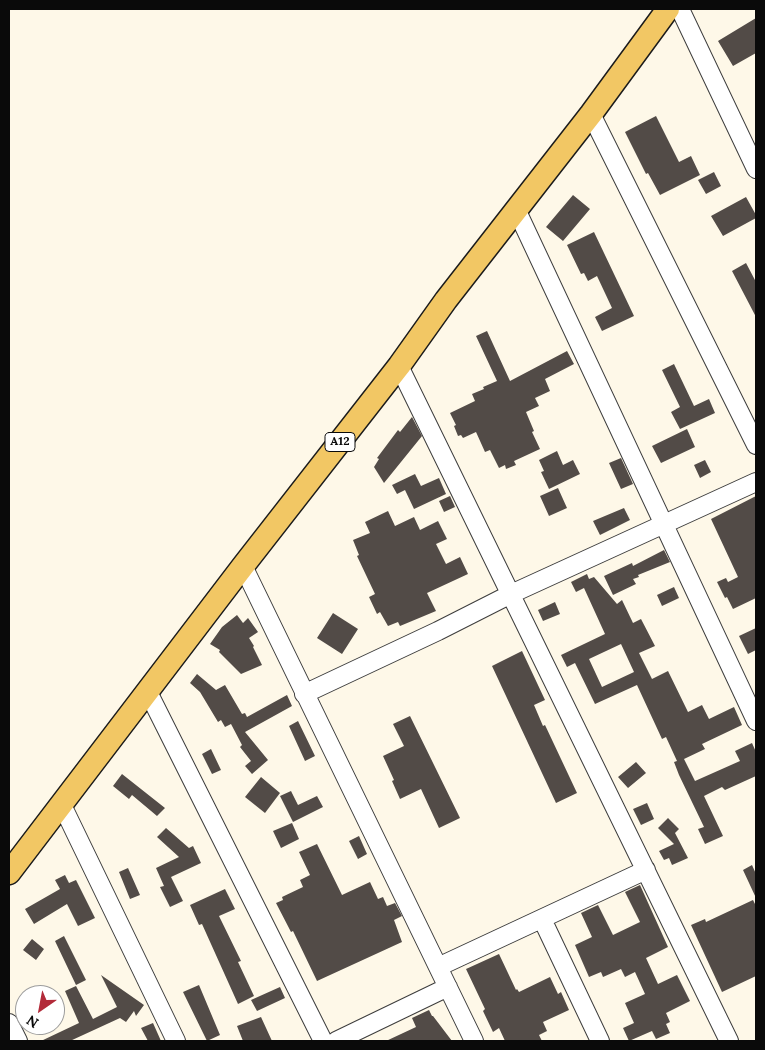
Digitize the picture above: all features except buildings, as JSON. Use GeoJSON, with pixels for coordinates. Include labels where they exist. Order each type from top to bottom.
{"type":"FeatureCollection","features":[{"type":"Feature","properties":{"kind":"main road","name":"A12"},"geometry":{"type":"LineString","coordinates":[[9,873],[243,566],[399,366],[446,300],[591,114],[668,9]]}},
{"type":"Feature","properties":{"kind":"street"},"geometry":{"type":"LineString","coordinates":[[680,9],[756,169]]}},
{"type":"Feature","properties":{"kind":"street"},"geometry":{"type":"LineString","coordinates":[[591,114],[756,445]]}},
{"type":"Feature","properties":{"kind":"street"},"geometry":{"type":"LineString","coordinates":[[516,209],[756,722]]}},
{"type":"Feature","properties":{"kind":"street"},"geometry":{"type":"LineString","coordinates":[[399,366],[729,1041]]}},
{"type":"Feature","properties":{"kind":"street"},"geometry":{"type":"LineString","coordinates":[[304,694],[438,631],[511,594],[756,482]]}},
{"type":"Feature","properties":{"kind":"street"},"geometry":{"type":"LineString","coordinates":[[243,566],[474,1041]]}},
{"type":"Feature","properties":{"kind":"street"},"geometry":{"type":"LineString","coordinates":[[148,692],[323,1041]]}},
{"type":"Feature","properties":{"kind":"street"},"geometry":{"type":"LineString","coordinates":[[62,804],[176,1041]]}},
{"type":"Feature","properties":{"kind":"street"},"geometry":{"type":"LineString","coordinates":[[438,967],[646,870]]}},
{"type":"Feature","properties":{"kind":"street"},"geometry":{"type":"LineString","coordinates":[[542,919],[600,1041]]}},
{"type":"Feature","properties":{"kind":"street"},"geometry":{"type":"LineString","coordinates":[[336,1041],[448,987]]}},
{"type":"Feature","properties":{"kind":"street"},"geometry":{"type":"LineString","coordinates":[[9,1023],[18,1041]]}}]}
